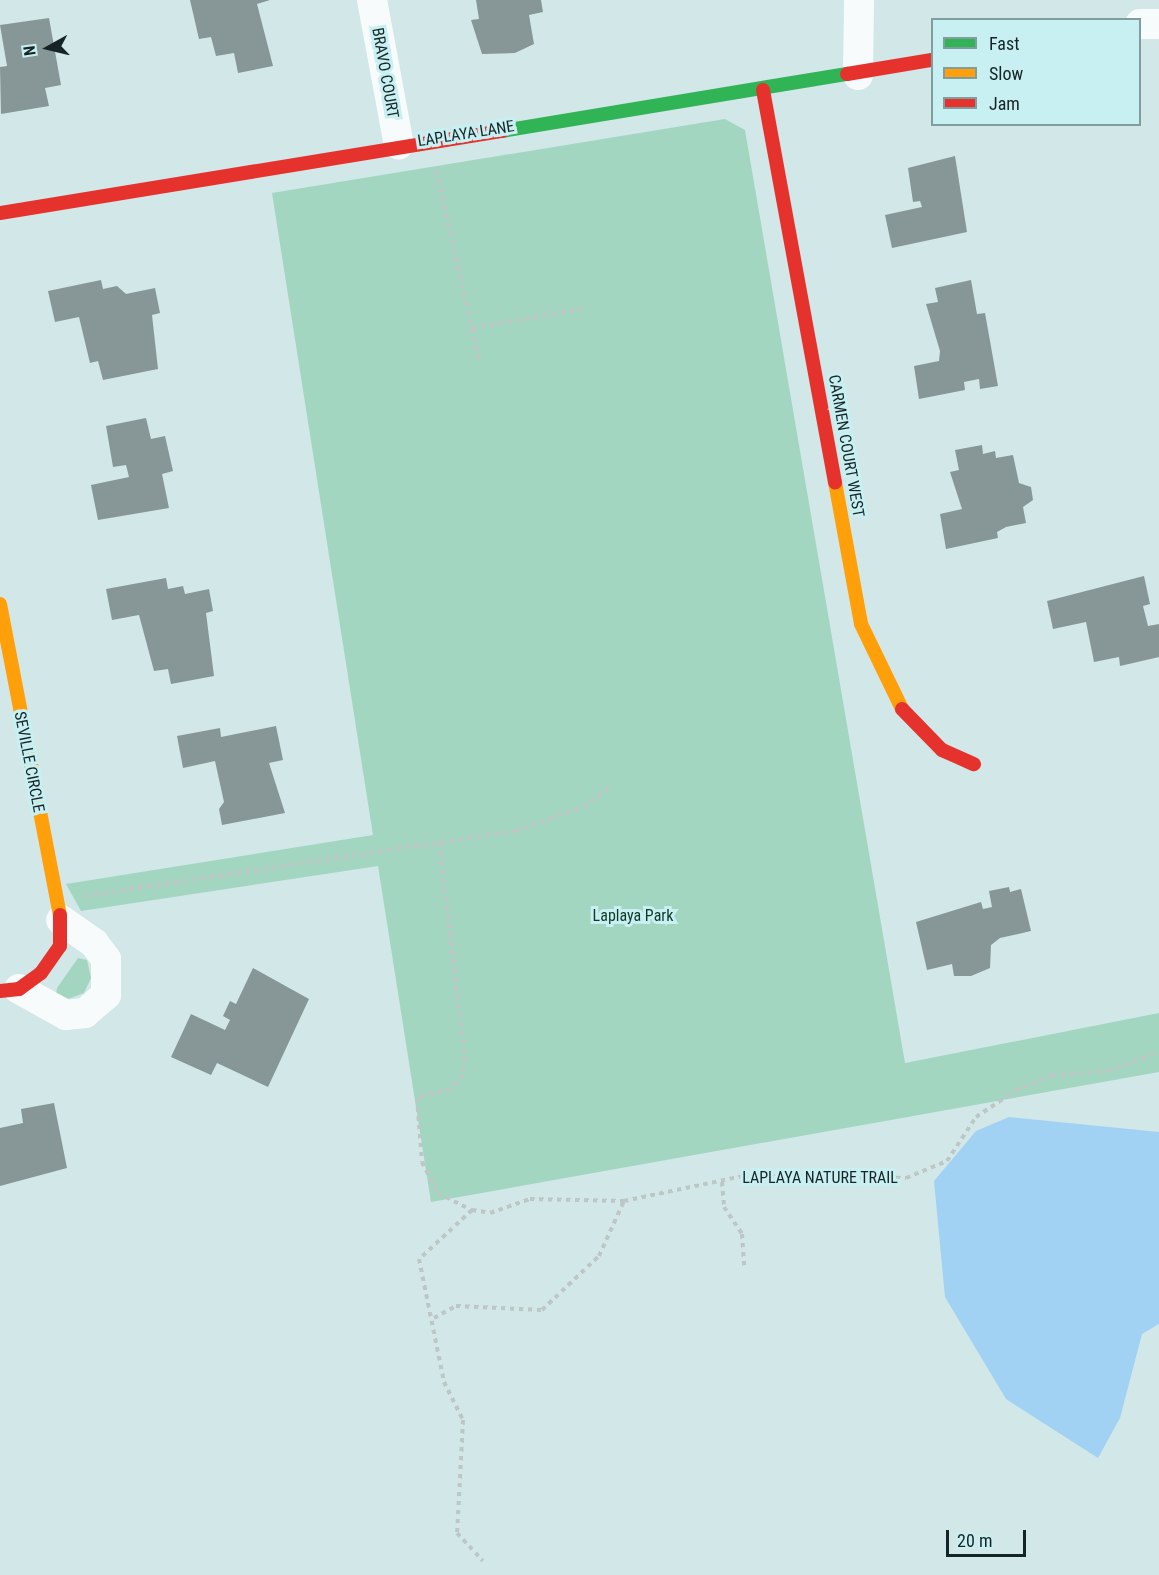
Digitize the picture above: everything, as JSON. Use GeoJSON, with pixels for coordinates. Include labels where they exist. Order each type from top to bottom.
{"type":"FeatureCollection","features":[{"type":"Feature","properties":{"kind":"street","name":"BRAVO COURT"},"geometry":{"type":"LineString","coordinates":[[372,0],[399,145]]}},
{"type":"Feature","properties":{"kind":"street"},"geometry":{"type":"LineString","coordinates":[[858,75],[859,0]]}},
{"type":"Feature","properties":{"kind":"street"},"geometry":{"type":"LineString","coordinates":[[1141,24],[1159,24]]}},
{"type":"Feature","properties":{"kind":"street","name":"LAPLAYA LANE"},"geometry":{"type":"LineString","coordinates":[[0,213],[430,140],[858,75],[931,60]]}},
{"type":"Feature","properties":{"kind":"street","name":"CARMEN COURT WEST"},"geometry":{"type":"LineString","coordinates":[[763,90],[861,624],[878,668],[911,724],[942,750],[974,764]]}},
{"type":"Feature","properties":{"kind":"street","name":"SEVILLE CIRCLE"},"geometry":{"type":"LineString","coordinates":[[0,604],[59,910],[60,946],[41,973],[9,990]]}},
{"type":"Feature","properties":{"kind":"street","name":"SEVILLE CIRCLE"},"geometry":{"type":"LineString","coordinates":[[9,990],[66,1015],[85,1013],[106,994],[106,959],[94,943],[59,910]]}},
{"type":"Feature","properties":{"kind":"path"},"geometry":{"type":"LineString","coordinates":[[430,140],[480,363]]}},
{"type":"Feature","properties":{"kind":"path"},"geometry":{"type":"LineString","coordinates":[[472,328],[582,309]]}},
{"type":"Feature","properties":{"kind":"path"},"geometry":{"type":"LineString","coordinates":[[59,910],[515,831],[583,807],[611,787]]}},
{"type":"Feature","properties":{"kind":"path","name":"LAPLAYA NATURE TRAIL"},"geometry":{"type":"LineString","coordinates":[[439,843],[465,1058],[451,1089],[417,1098],[422,1162],[438,1193],[472,1210],[490,1213],[531,1198],[624,1201],[743,1176],[906,1178],[946,1161],[976,1117],[1015,1091],[1052,1075],[1108,1071],[1159,1052]]}},
{"type":"Feature","properties":{"kind":"path"},"geometry":{"type":"LineString","coordinates":[[722,1182],[724,1207],[742,1234],[744,1266]]}},
{"type":"Feature","properties":{"kind":"path"},"geometry":{"type":"LineString","coordinates":[[434,1318],[471,1305],[542,1310],[598,1256],[624,1201]]}},
{"type":"Feature","properties":{"kind":"path"},"geometry":{"type":"LineString","coordinates":[[472,1210],[419,1259],[434,1318],[444,1382],[463,1420],[464,1462],[454,1521],[457,1533],[483,1561]]}},
{"type":"Feature","properties":{"kind":"green space","name":"Laplaya Park"},"geometry":{"type":"Polygon","coordinates":[[[725,119],[745,130],[905,1063],[1159,1013],[1159,1072],[431,1202],[378,866],[81,911],[66,884],[373,835],[272,193],[725,119]]]}},
{"type":"Feature","properties":{"kind":"green space"},"geometry":{"type":"Polygon","coordinates":[[[78,958],[87,960],[91,978],[84,993],[68,999],[56,994],[57,988],[78,958]]]}},
{"type":"Feature","properties":{"kind":"water"},"geometry":{"type":"Polygon","coordinates":[[[1009,1117],[1159,1132],[1159,1324],[1142,1334],[1120,1418],[1098,1458],[1006,1399],[945,1297],[934,1181],[976,1131],[1009,1117]]]}},
{"type":"Feature","properties":{"kind":"building"},"geometry":{"type":"Polygon","coordinates":[[[190,0],[270,0],[257,4],[273,66],[238,73],[234,53],[216,56],[211,37],[199,39],[190,0]]]}},
{"type":"Feature","properties":{"kind":"building"},"geometry":{"type":"Polygon","coordinates":[[[476,0],[541,0],[543,12],[529,15],[534,44],[515,53],[482,54],[471,20],[479,19],[476,0]]]}},
{"type":"Feature","properties":{"kind":"building"},"geometry":{"type":"Polygon","coordinates":[[[49,18],[61,85],[45,88],[49,106],[1,114],[0,67],[7,66],[0,25],[49,18]]]}},
{"type":"Feature","properties":{"kind":"building"},"geometry":{"type":"Polygon","coordinates":[[[955,156],[967,232],[892,248],[885,215],[922,207],[920,201],[913,202],[908,168],[955,156]]]}},
{"type":"Feature","properties":{"kind":"building"},"geometry":{"type":"Polygon","coordinates":[[[101,280],[103,289],[117,286],[126,294],[155,288],[160,313],[152,315],[158,369],[103,380],[98,361],[90,363],[79,317],[55,322],[48,291],[101,280]]]}},
{"type":"Feature","properties":{"kind":"building"},"geometry":{"type":"Polygon","coordinates":[[[971,280],[977,314],[985,313],[998,386],[980,389],[979,379],[964,382],[965,390],[919,399],[914,366],[939,361],[940,351],[926,304],[938,302],[935,288],[971,280]]]}},
{"type":"Feature","properties":{"kind":"building"},"geometry":{"type":"Polygon","coordinates":[[[146,418],[151,439],[165,436],[173,471],[162,474],[169,508],[98,520],[91,485],[129,477],[126,465],[113,467],[106,426],[146,418]]]}},
{"type":"Feature","properties":{"kind":"building"},"geometry":{"type":"Polygon","coordinates":[[[982,445],[983,454],[995,451],[996,458],[1013,455],[1019,483],[1031,487],[1033,500],[1023,507],[1026,523],[1006,527],[997,532],[998,538],[946,549],[940,514],[962,509],[950,472],[959,470],[955,450],[982,445]]]}},
{"type":"Feature","properties":{"kind":"building"},"geometry":{"type":"Polygon","coordinates":[[[1144,576],[1150,604],[1143,606],[1148,626],[1159,624],[1159,657],[1120,666],[1119,657],[1094,662],[1086,622],[1053,629],[1047,601],[1144,576]]]}},
{"type":"Feature","properties":{"kind":"building"},"geometry":{"type":"Polygon","coordinates":[[[166,578],[168,589],[183,586],[185,594],[209,589],[213,611],[206,613],[214,676],[171,684],[168,669],[154,671],[139,615],[112,620],[106,589],[166,578]]]}},
{"type":"Feature","properties":{"kind":"building"},"geometry":{"type":"Polygon","coordinates":[[[276,726],[283,760],[269,763],[285,813],[222,825],[219,809],[224,802],[215,761],[183,768],[177,736],[220,728],[221,737],[276,726]]]}},
{"type":"Feature","properties":{"kind":"building"},"geometry":{"type":"Polygon","coordinates":[[[1009,887],[1010,892],[1021,889],[1031,931],[1000,938],[991,945],[990,968],[971,976],[954,976],[952,964],[927,970],[916,922],[981,902],[983,909],[992,907],[989,891],[1009,887]]]}},
{"type":"Feature","properties":{"kind":"building"},"geometry":{"type":"Polygon","coordinates":[[[253,968],[309,999],[268,1087],[217,1063],[211,1075],[171,1057],[191,1014],[225,1030],[230,1020],[223,1016],[230,1001],[236,1004],[253,968]]]}},
{"type":"Feature","properties":{"kind":"building"},"geometry":{"type":"Polygon","coordinates":[[[54,1103],[67,1168],[0,1186],[0,1128],[23,1123],[21,1109],[54,1103]]]}},
{"type":"Feature","properties":{"kind":"traffic: fast"},"geometry":{"type":"LineString","coordinates":[[502,131],[847,74]]}},
{"type":"Feature","properties":{"kind":"traffic: slow"},"geometry":{"type":"LineString","coordinates":[[835,482],[861,624],[902,709]]}},
{"type":"Feature","properties":{"kind":"traffic: slow"},"geometry":{"type":"LineString","coordinates":[[0,604],[60,915]]}},
{"type":"Feature","properties":{"kind":"traffic: jam"},"geometry":{"type":"LineString","coordinates":[[847,74],[931,60]]}},
{"type":"Feature","properties":{"kind":"traffic: jam"},"geometry":{"type":"LineString","coordinates":[[763,90],[835,482]]}},
{"type":"Feature","properties":{"kind":"traffic: jam"},"geometry":{"type":"LineString","coordinates":[[0,213],[502,131]]}},
{"type":"Feature","properties":{"kind":"traffic: jam"},"geometry":{"type":"LineString","coordinates":[[902,709],[942,750],[974,764]]}},
{"type":"Feature","properties":{"kind":"traffic: jam"},"geometry":{"type":"LineString","coordinates":[[0,991],[19,989],[41,973],[60,946],[60,915]]}}]}
